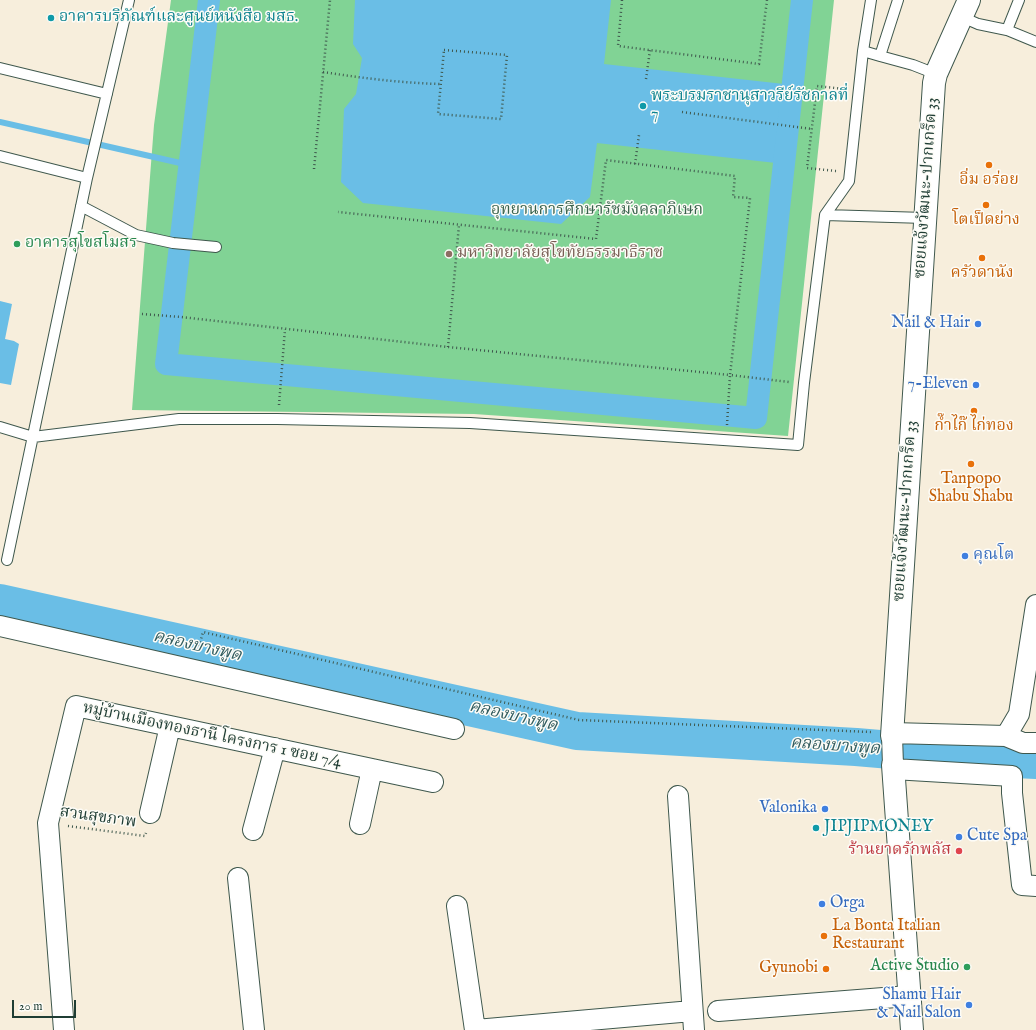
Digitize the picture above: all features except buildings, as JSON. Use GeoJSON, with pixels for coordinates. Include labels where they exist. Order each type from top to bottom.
{"type":"FeatureCollection","features":[{"type":"Feature","properties":{"kind":"street","name":"ซอยแจ้งวัฒนะ-ปากเกร็ด 33"},"geometry":{"type":"LineString","coordinates":[[912,1030],[893,767],[892,734],[934,91],[936,74],[966,8]]}},
{"type":"Feature","properties":{"kind":"street"},"geometry":{"type":"LineString","coordinates":[[1006,736],[1019,714],[1036,604]]}},
{"type":"Feature","properties":{"kind":"street"},"geometry":{"type":"LineString","coordinates":[[0,626],[454,729]]}},
{"type":"Feature","properties":{"kind":"street","name":"หมู่บ้านเมืองทองธานี โครงการ 1 ซอย 7/4"},"geometry":{"type":"LineString","coordinates":[[64,1030],[48,823],[76,706],[433,782]]}},
{"type":"Feature","properties":{"kind":"street"},"geometry":{"type":"LineString","coordinates":[[150,813],[170,726]]}},
{"type":"Feature","properties":{"kind":"street"},"geometry":{"type":"LineString","coordinates":[[892,734],[1006,736],[1023,743],[1036,743]]}},
{"type":"Feature","properties":{"kind":"street"},"geometry":{"type":"LineString","coordinates":[[253,830],[275,748]]}},
{"type":"Feature","properties":{"kind":"street"},"geometry":{"type":"LineString","coordinates":[[893,767],[1012,776],[1012,793],[1022,885],[1036,886]]}},
{"type":"Feature","properties":{"kind":"street"},"geometry":{"type":"LineString","coordinates":[[360,824],[372,769]]}},
{"type":"Feature","properties":{"kind":"street"},"geometry":{"type":"LineString","coordinates":[[457,906],[476,1030],[693,1020],[678,796]]}},
{"type":"Feature","properties":{"kind":"street"},"geometry":{"type":"LineString","coordinates":[[238,878],[254,1030]]}},
{"type":"Feature","properties":{"kind":"street"},"geometry":{"type":"LineString","coordinates":[[718,1011],[909,996]]}},
{"type":"Feature","properties":{"kind":"lane"},"geometry":{"type":"LineString","coordinates":[[7,560],[87,178],[129,0]]}},
{"type":"Feature","properties":{"kind":"lane"},"geometry":{"type":"LineString","coordinates":[[0,427],[33,437],[179,420],[470,423],[798,445],[804,383],[825,215],[850,181],[863,51],[871,0]]}},
{"type":"Feature","properties":{"kind":"lane"},"geometry":{"type":"LineString","coordinates":[[880,56],[898,0]]}},
{"type":"Feature","properties":{"kind":"lane"},"geometry":{"type":"LineString","coordinates":[[1007,30],[1019,0]]}},
{"type":"Feature","properties":{"kind":"lane"},"geometry":{"type":"LineString","coordinates":[[966,8],[978,24],[1007,30],[1036,42]]}},
{"type":"Feature","properties":{"kind":"lane"},"geometry":{"type":"LineString","coordinates":[[863,51],[913,65],[936,74]]}},
{"type":"Feature","properties":{"kind":"lane"},"geometry":{"type":"LineString","coordinates":[[0,68],[107,94]]}},
{"type":"Feature","properties":{"kind":"lane"},"geometry":{"type":"LineString","coordinates":[[0,156],[87,178]]}},
{"type":"Feature","properties":{"kind":"lane"},"geometry":{"type":"LineString","coordinates":[[81,206],[136,235],[173,243],[216,247]]}},
{"type":"Feature","properties":{"kind":"lane"},"geometry":{"type":"LineString","coordinates":[[825,215],[925,218]]}},
{"type":"Feature","properties":{"kind":"path"},"geometry":{"type":"LineString","coordinates":[[314,169],[330,0]]}},
{"type":"Feature","properties":{"kind":"path"},"geometry":{"type":"LineString","coordinates":[[622,0],[618,46],[759,64],[766,0]]}},
{"type":"Feature","properties":{"kind":"path"},"geometry":{"type":"LineString","coordinates":[[444,50],[507,55],[501,120],[438,114],[441,84],[444,50]]}},
{"type":"Feature","properties":{"kind":"path"},"geometry":{"type":"LineString","coordinates":[[646,79],[650,50]]}},
{"type":"Feature","properties":{"kind":"path"},"geometry":{"type":"LineString","coordinates":[[323,72],[412,83],[441,84]]}},
{"type":"Feature","properties":{"kind":"path"},"geometry":{"type":"LineString","coordinates":[[850,172],[807,168],[817,86],[859,91]]}},
{"type":"Feature","properties":{"kind":"path"},"geometry":{"type":"LineString","coordinates":[[682,112],[812,129]]}},
{"type":"Feature","properties":{"kind":"path"},"geometry":{"type":"LineString","coordinates":[[635,164],[639,135]]}},
{"type":"Feature","properties":{"kind":"path"},"geometry":{"type":"LineString","coordinates":[[338,212],[596,239],[606,160],[734,176],[734,197],[750,198],[730,375],[726,427]]}},
{"type":"Feature","properties":{"kind":"path"},"geometry":{"type":"LineString","coordinates":[[448,347],[459,225]]}},
{"type":"Feature","properties":{"kind":"path"},"geometry":{"type":"LineString","coordinates":[[142,314],[448,347],[730,375],[784,382]]}},
{"type":"Feature","properties":{"kind":"path"},"geometry":{"type":"LineString","coordinates":[[280,390],[285,329]]}},
{"type":"Feature","properties":{"kind":"path"},"geometry":{"type":"LineString","coordinates":[[203,632],[579,720],[892,734]]}},
{"type":"Feature","properties":{"kind":"path","name":"สวนสุขภาพ"},"geometry":{"type":"LineString","coordinates":[[48,823],[145,836],[150,813]]}},
{"type":"Feature","properties":{"kind":"green space","name":"อุทยานการศึกษารัชมังคลาภิเษก"},"geometry":{"type":"Polygon","coordinates":[[[171,0],[834,0],[788,436],[474,414],[132,410],[154,125],[171,0]]]}},
{"type":"Feature","properties":{"kind":"water"},"geometry":{"type":"Polygon","coordinates":[[[355,0],[611,0],[604,64],[793,85],[785,164],[597,143],[590,197],[561,224],[363,203],[341,182],[344,109],[356,94],[362,58],[353,44],[355,0]]]}},
{"type":"Feature","properties":{"kind":"water"},"geometry":{"type":"Polygon","coordinates":[[[0,301],[12,304],[5,339],[19,344],[11,385],[0,383],[0,301]]]}},
{"type":"Feature","properties":{"kind":"waterway"},"geometry":{"type":"LineString","coordinates":[[209,0],[166,364],[756,418],[802,0]]}},
{"type":"Feature","properties":{"kind":"waterway"},"geometry":{"type":"LineString","coordinates":[[0,122],[189,165]]}},
{"type":"Feature","properties":{"kind":"waterway","name":"คลองบางพูด"},"geometry":{"type":"LineString","coordinates":[[0,603],[577,731],[856,747],[974,757],[1036,760]]}},
{"type":"Feature","properties":{"kind":"place","name":"อาคารบริภัณฑ์และศูนย์หนังสือ มสธ."},"geometry":{"type":"Point","coordinates":[51,18]}},
{"type":"Feature","properties":{"kind":"place","name":"พระบรมราชานุสาวรีย์รัชกาลที่ 7"},"geometry":{"type":"Point","coordinates":[643,106]}},
{"type":"Feature","properties":{"kind":"place","name":"อิ่ม อร่อย"},"geometry":{"type":"Point","coordinates":[989,165]}},
{"type":"Feature","properties":{"kind":"place","name":"โตเป็ดย่าง"},"geometry":{"type":"Point","coordinates":[986,205]}},
{"type":"Feature","properties":{"kind":"place","name":"อาคารสุโขสโมสร"},"geometry":{"type":"Point","coordinates":[17,244]}},
{"type":"Feature","properties":{"kind":"place","name":"มหาวิทยาลัยสุโขทัยธรรมาธิราช"},"geometry":{"type":"Point","coordinates":[449,254]}},
{"type":"Feature","properties":{"kind":"place","name":"ครัวดานัง"},"geometry":{"type":"Point","coordinates":[982,258]}},
{"type":"Feature","properties":{"kind":"place","name":"Nail & Hair"},"geometry":{"type":"Point","coordinates":[978,324]}},
{"type":"Feature","properties":{"kind":"place","name":"7-Eleven"},"geometry":{"type":"Point","coordinates":[976,385]}},
{"type":"Feature","properties":{"kind":"place","name":"ก๊ำไก๊ ไก่ทอง"},"geometry":{"type":"Point","coordinates":[974,411]}},
{"type":"Feature","properties":{"kind":"place","name":"Tanpopo Shabu Shabu"},"geometry":{"type":"Point","coordinates":[971,464]}},
{"type":"Feature","properties":{"kind":"place","name":"คุณโต"},"geometry":{"type":"Point","coordinates":[965,556]}},
{"type":"Feature","properties":{"kind":"place","name":"Valonika"},"geometry":{"type":"Point","coordinates":[825,809]}},
{"type":"Feature","properties":{"kind":"place","name":"JIPJIPMONEY"},"geometry":{"type":"Point","coordinates":[816,828]}},
{"type":"Feature","properties":{"kind":"place","name":"Cute Spa"},"geometry":{"type":"Point","coordinates":[959,837]}},
{"type":"Feature","properties":{"kind":"place","name":"ร้านยาดรักพลัส"},"geometry":{"type":"Point","coordinates":[959,851]}},
{"type":"Feature","properties":{"kind":"place","name":"Orga"},"geometry":{"type":"Point","coordinates":[822,904]}},
{"type":"Feature","properties":{"kind":"place","name":"La Bonta Italian Restaurant"},"geometry":{"type":"Point","coordinates":[824,936]}},
{"type":"Feature","properties":{"kind":"place","name":"Active Studio"},"geometry":{"type":"Point","coordinates":[967,967]}},
{"type":"Feature","properties":{"kind":"place","name":"Gyunobi"},"geometry":{"type":"Point","coordinates":[826,969]}},
{"type":"Feature","properties":{"kind":"place","name":"Shamu Hair & Nail Salon"},"geometry":{"type":"Point","coordinates":[969,1005]}}]}
